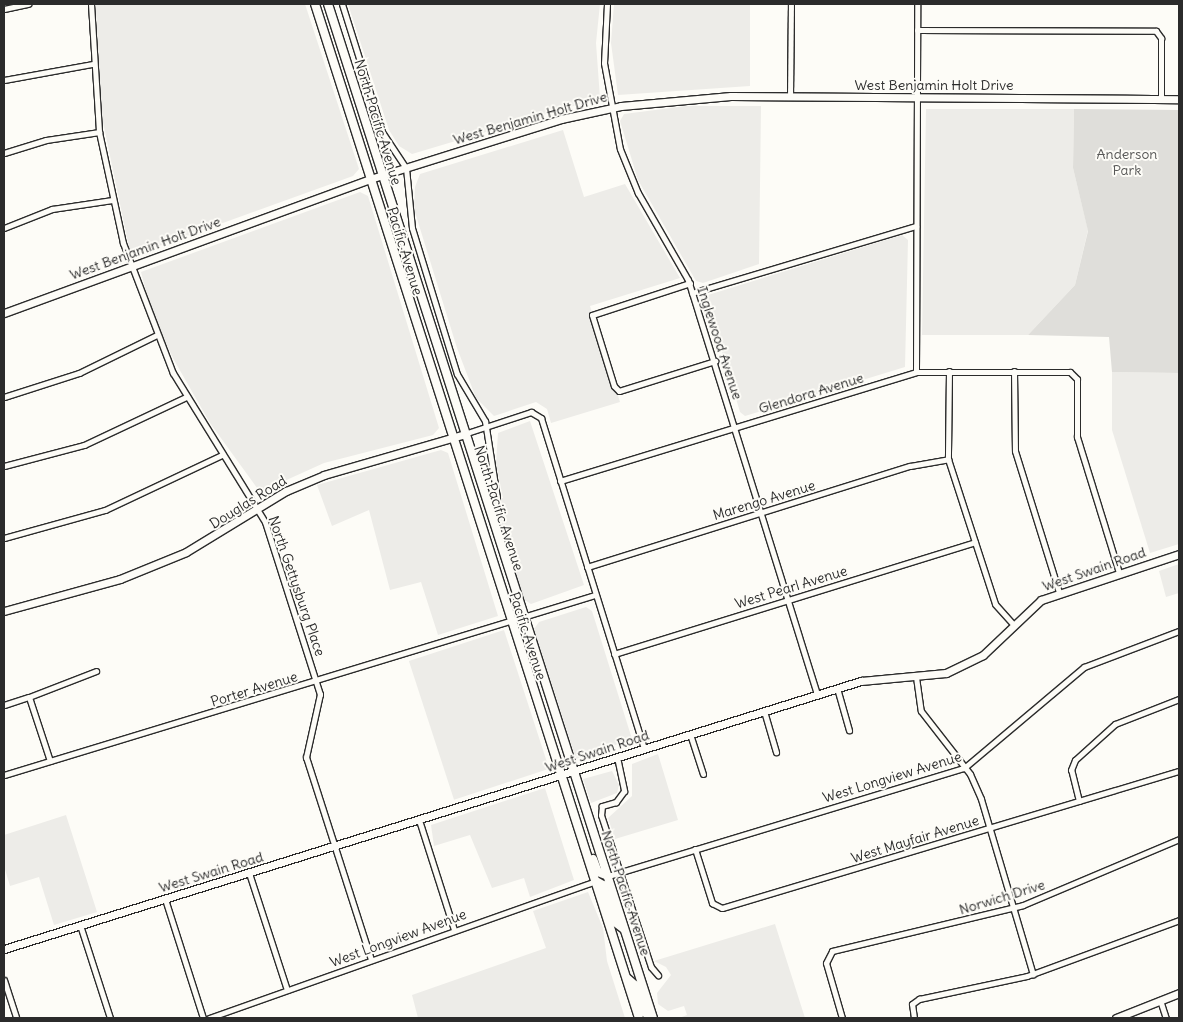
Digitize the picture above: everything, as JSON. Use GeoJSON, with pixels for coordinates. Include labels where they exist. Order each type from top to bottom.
{"type":"FeatureCollection","features":[{"type":"Feature","properties":{"kind":"main road","name":"Pacific Avenue"},"geometry":{"type":"LineString","coordinates":[[315,4],[509,618],[639,1018]]}},
{"type":"Feature","properties":{"kind":"main road","name":"North Pacific Avenue"},"geometry":{"type":"LineString","coordinates":[[328,4],[462,435],[608,876],[652,1018]]}},
{"type":"Feature","properties":{"kind":"main road","name":"West Benjamin Holt Drive"},"geometry":{"type":"LineString","coordinates":[[4,313],[381,175],[611,108],[699,97],[1179,99]]}},
{"type":"Feature","properties":{"kind":"main road","name":"Douglas Road"},"geometry":{"type":"LineString","coordinates":[[4,611],[154,566],[208,542],[258,509],[324,474],[462,435]]}},
{"type":"Feature","properties":{"kind":"main road","name":"West Swain Road"},"geometry":{"type":"LineString","coordinates":[[4,949],[837,688],[870,679],[916,677],[946,673],[976,660],[1028,609],[1059,592],[1179,554]]}},
{"type":"Feature","properties":{"kind":"main road"},"geometry":{"type":"LineString","coordinates":[[583,844],[598,872],[608,876]]}},
{"type":"Feature","properties":{"kind":"main road"},"geometry":{"type":"LineString","coordinates":[[596,881],[603,885],[615,922],[625,930]]}},
{"type":"Feature","properties":{"kind":"main road"},"geometry":{"type":"LineString","coordinates":[[626,978],[635,985],[644,1012],[652,1018]]}},
{"type":"Feature","properties":{"kind":"main road"},"geometry":{"type":"LineString","coordinates":[[1116,1018],[1179,993]]}},
{"type":"Feature","properties":{"kind":"street"},"geometry":{"type":"LineString","coordinates":[[4,9],[28,4]]}},
{"type":"Feature","properties":{"kind":"street","name":"North Gettysburg Place"},"geometry":{"type":"LineString","coordinates":[[92,4],[92,64],[99,132],[112,200],[131,267],[157,335],[186,397],[258,509],[316,680],[320,704],[306,757],[371,960]]}},
{"type":"Feature","properties":{"kind":"street"},"geometry":{"type":"LineString","coordinates":[[342,4],[382,132],[406,168],[408,212],[461,383],[487,427],[496,498]]}},
{"type":"Feature","properties":{"kind":"street","name":"Inglewood Avenue"},"geometry":{"type":"LineString","coordinates":[[607,4],[604,63],[611,108],[629,174],[690,283],[817,694]]}},
{"type":"Feature","properties":{"kind":"street"},"geometry":{"type":"LineString","coordinates":[[790,97],[791,4]]}},
{"type":"Feature","properties":{"kind":"street"},"geometry":{"type":"LineString","coordinates":[[916,372],[917,4]]}},
{"type":"Feature","properties":{"kind":"street"},"geometry":{"type":"LineString","coordinates":[[917,30],[1156,31],[1161,38],[1161,99]]}},
{"type":"Feature","properties":{"kind":"street"},"geometry":{"type":"LineString","coordinates":[[4,80],[92,64]]}},
{"type":"Feature","properties":{"kind":"street"},"geometry":{"type":"LineString","coordinates":[[4,153],[46,140],[99,132]]}},
{"type":"Feature","properties":{"kind":"street"},"geometry":{"type":"LineString","coordinates":[[4,228],[52,209],[112,200]]}},
{"type":"Feature","properties":{"kind":"street"},"geometry":{"type":"LineString","coordinates":[[692,293],[916,226]]}},
{"type":"Feature","properties":{"kind":"street"},"geometry":{"type":"LineString","coordinates":[[690,283],[592,315],[614,386],[619,391],[715,360]]}},
{"type":"Feature","properties":{"kind":"street"},"geometry":{"type":"LineString","coordinates":[[4,397],[79,373],[157,335]]}},
{"type":"Feature","properties":{"kind":"street"},"geometry":{"type":"LineString","coordinates":[[949,371],[948,460],[995,604],[1013,624]]}},
{"type":"Feature","properties":{"kind":"street"},"geometry":{"type":"LineString","coordinates":[[1014,371],[1014,445],[1059,592]]}},
{"type":"Feature","properties":{"kind":"street","name":"Glendora Avenue"},"geometry":{"type":"LineString","coordinates":[[560,481],[916,372],[1014,371],[1074,374],[1077,437],[1119,573]]}},
{"type":"Feature","properties":{"kind":"street"},"geometry":{"type":"LineString","coordinates":[[4,466],[84,445],[186,397]]}},
{"type":"Feature","properties":{"kind":"street","name":"Douglas Road"},"geometry":{"type":"LineString","coordinates":[[462,435],[536,413],[560,481]]}},
{"type":"Feature","properties":{"kind":"street"},"geometry":{"type":"LineString","coordinates":[[4,538],[105,510],[222,455]]}},
{"type":"Feature","properties":{"kind":"street","name":"Marengo Avenue"},"geometry":{"type":"LineString","coordinates":[[587,567],[910,466],[948,460]]}},
{"type":"Feature","properties":{"kind":"street"},"geometry":{"type":"LineString","coordinates":[[560,481],[644,748]]}},
{"type":"Feature","properties":{"kind":"street","name":"West Pearl Avenue"},"geometry":{"type":"LineString","coordinates":[[614,654],[975,542]]}},
{"type":"Feature","properties":{"kind":"street","name":"Porter Avenue"},"geometry":{"type":"LineString","coordinates":[[4,775],[316,680],[509,618],[595,595]]}},
{"type":"Feature","properties":{"kind":"street","name":"West Longview Avenue"},"geometry":{"type":"LineString","coordinates":[[608,876],[964,768],[1084,666],[1118,650],[1179,631]]}},
{"type":"Feature","properties":{"kind":"street"},"geometry":{"type":"LineString","coordinates":[[4,705],[96,671]]}},
{"type":"Feature","properties":{"kind":"street"},"geometry":{"type":"LineString","coordinates":[[916,677],[921,711],[973,781],[990,828],[1033,974]]}},
{"type":"Feature","properties":{"kind":"street"},"geometry":{"type":"LineString","coordinates":[[837,688],[849,730]]}},
{"type":"Feature","properties":{"kind":"street"},"geometry":{"type":"LineString","coordinates":[[29,697],[50,761]]}},
{"type":"Feature","properties":{"kind":"street"},"geometry":{"type":"LineString","coordinates":[[1079,801],[1071,770],[1075,760],[1115,724],[1179,699]]}},
{"type":"Feature","properties":{"kind":"street"},"geometry":{"type":"LineString","coordinates":[[764,711],[776,752]]}},
{"type":"Feature","properties":{"kind":"street"},"geometry":{"type":"LineString","coordinates":[[690,734],[703,774]]}},
{"type":"Feature","properties":{"kind":"street"},"geometry":{"type":"LineString","coordinates":[[617,757],[624,791],[600,810],[651,967],[658,975]]}},
{"type":"Feature","properties":{"kind":"street","name":"West Mayfair Avenue"},"geometry":{"type":"LineString","coordinates":[[695,849],[712,903],[719,909],[1179,771]]}},
{"type":"Feature","properties":{"kind":"street"},"geometry":{"type":"LineString","coordinates":[[419,820],[454,930]]}},
{"type":"Feature","properties":{"kind":"street","name":"Norwich Drive"},"geometry":{"type":"LineString","coordinates":[[842,1018],[826,956],[896,933],[1014,908],[1179,839]]}},
{"type":"Feature","properties":{"kind":"street"},"geometry":{"type":"LineString","coordinates":[[249,873],[287,990]]}},
{"type":"Feature","properties":{"kind":"street","name":"West Longview Avenue"},"geometry":{"type":"LineString","coordinates":[[209,1018],[596,881]]}},
{"type":"Feature","properties":{"kind":"street"},"geometry":{"type":"LineString","coordinates":[[165,899],[203,1018]]}},
{"type":"Feature","properties":{"kind":"street"},"geometry":{"type":"LineString","coordinates":[[914,1018],[912,1004],[919,998],[1033,974],[1179,920]]}},
{"type":"Feature","properties":{"kind":"street"},"geometry":{"type":"LineString","coordinates":[[80,926],[110,1018]]}},
{"type":"Feature","properties":{"kind":"street"},"geometry":{"type":"LineString","coordinates":[[4,980],[16,1018]]}},
{"type":"Feature","properties":{"kind":"street"},"geometry":{"type":"LineString","coordinates":[[1160,1000],[1166,1018]]}},
{"type":"Feature","properties":{"kind":"shaded area"},"geometry":{"type":"Polygon","coordinates":[[[96,4],[305,4],[359,169],[353,176],[137,254],[130,252],[98,98],[96,4]]]}},
{"type":"Feature","properties":{"kind":"shaded area"},"geometry":{"type":"Polygon","coordinates":[[[348,4],[600,4],[596,43],[600,98],[412,154],[399,146],[389,130],[348,4]]]}},
{"type":"Feature","properties":{"kind":"shaded area"},"geometry":{"type":"Polygon","coordinates":[[[614,4],[750,4],[750,86],[618,95],[611,43],[614,4]]]}},
{"type":"Feature","properties":{"kind":"shaded area"},"geometry":{"type":"Polygon","coordinates":[[[686,106],[761,106],[759,264],[703,283],[696,281],[638,180],[620,121],[624,114],[686,106]]]}},
{"type":"Feature","properties":{"kind":"shaded area"},"geometry":{"type":"Polygon","coordinates":[[[926,109],[1074,109],[1073,168],[1088,230],[1075,285],[1028,335],[922,335],[926,109]]]}},
{"type":"Feature","properties":{"kind":"shaded area"},"geometry":{"type":"Polygon","coordinates":[[[563,130],[584,197],[625,184],[680,278],[590,306],[620,402],[551,423],[547,409],[536,402],[494,416],[476,398],[457,348],[414,209],[415,187],[420,174],[563,130]]]}},
{"type":"Feature","properties":{"kind":"shaded area"},"geometry":{"type":"Polygon","coordinates":[[[360,192],[368,196],[439,428],[433,435],[324,463],[260,492],[210,423],[174,360],[152,314],[141,272],[360,192]]]}},
{"type":"Feature","properties":{"kind":"shaded area"},"geometry":{"type":"Polygon","coordinates":[[[902,235],[908,240],[905,367],[745,416],[740,412],[706,299],[708,295],[902,235]]]}},
{"type":"Feature","properties":{"kind":"shaded area"},"geometry":{"type":"Polygon","coordinates":[[[1112,372],[1179,373],[1179,544],[1150,553],[1112,430],[1112,372]]]}},
{"type":"Feature","properties":{"kind":"shaded area"},"geometry":{"type":"Polygon","coordinates":[[[530,421],[584,585],[531,604],[523,599],[492,502],[503,498],[496,464],[498,433],[530,421]]]}},
{"type":"Feature","properties":{"kind":"shaded area"},"geometry":{"type":"Polygon","coordinates":[[[441,450],[448,453],[498,616],[438,635],[421,582],[390,590],[369,510],[332,526],[317,485],[441,450]]]}},
{"type":"Feature","properties":{"kind":"shaded area"},"geometry":{"type":"Polygon","coordinates":[[[1179,564],[1179,593],[1166,597],[1159,571],[1179,564]]]}},
{"type":"Feature","properties":{"kind":"shaded area"},"geometry":{"type":"Polygon","coordinates":[[[586,607],[592,611],[632,739],[576,759],[534,629],[539,622],[586,607]]]}},
{"type":"Feature","properties":{"kind":"shaded area"},"geometry":{"type":"Polygon","coordinates":[[[504,630],[549,769],[454,800],[409,661],[504,630]]]}},
{"type":"Feature","properties":{"kind":"shaded area"},"geometry":{"type":"Polygon","coordinates":[[[658,754],[678,820],[615,839],[608,818],[632,796],[632,764],[658,754]]]}},
{"type":"Feature","properties":{"kind":"shaded area"},"geometry":{"type":"Polygon","coordinates":[[[612,771],[619,785],[617,793],[591,803],[583,779],[612,771]]]}},
{"type":"Feature","properties":{"kind":"shaded area"},"geometry":{"type":"Polygon","coordinates":[[[545,788],[574,880],[530,897],[524,878],[492,888],[470,835],[434,846],[431,825],[545,788]]]}},
{"type":"Feature","properties":{"kind":"shaded area"},"geometry":{"type":"Polygon","coordinates":[[[66,815],[97,912],[54,925],[39,877],[10,886],[4,866],[4,835],[66,815]]]}},
{"type":"Feature","properties":{"kind":"shaded area"},"geometry":{"type":"Polygon","coordinates":[[[588,892],[603,928],[607,961],[625,1018],[418,1018],[412,995],[546,948],[533,911],[588,892]]]}},
{"type":"Feature","properties":{"kind":"shaded area"},"geometry":{"type":"Polygon","coordinates":[[[775,924],[805,1018],[679,1018],[687,1015],[684,1006],[668,1011],[658,1004],[657,993],[671,975],[666,967],[654,961],[775,924]]]}},
{"type":"Feature","properties":{"kind":"green space","name":"Anderson Park"},"geometry":{"type":"Polygon","coordinates":[[[1074,109],[1179,110],[1179,373],[1112,372],[1109,337],[1028,335],[1075,285],[1088,231],[1073,168],[1074,109]]]}}]}
